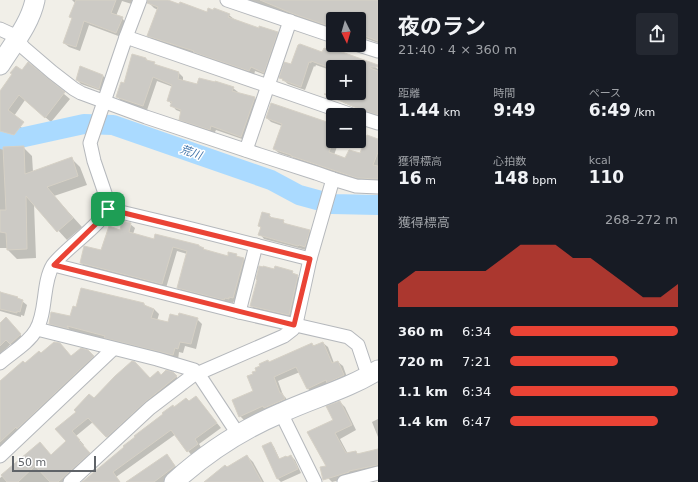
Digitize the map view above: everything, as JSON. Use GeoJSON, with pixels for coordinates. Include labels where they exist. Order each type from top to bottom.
{"type":"FeatureCollection","features":[{"type":"Feature","properties":{"kind":"street"},"geometry":{"type":"LineString","coordinates":[[0,65],[18,40],[30,16],[35,0]]}},
{"type":"Feature","properties":{"kind":"street"},"geometry":{"type":"LineString","coordinates":[[0,363],[25,342],[37,329],[49,275],[54,265],[98,222],[108,209],[109,205],[92,156],[90,143],[103,102],[140,0]]}},
{"type":"Feature","properties":{"kind":"street"},"geometry":{"type":"LineString","coordinates":[[227,0],[326,34]]}},
{"type":"Feature","properties":{"kind":"street"},"geometry":{"type":"LineString","coordinates":[[246,150],[290,21]]}},
{"type":"Feature","properties":{"kind":"street"},"geometry":{"type":"LineString","coordinates":[[0,29],[10,33],[24,48],[74,89],[103,102],[333,179],[356,186],[378,187]]}},
{"type":"Feature","properties":{"kind":"street"},"geometry":{"type":"LineString","coordinates":[[126,37],[331,108]]}},
{"type":"Feature","properties":{"kind":"street"},"geometry":{"type":"LineString","coordinates":[[366,48],[378,52]]}},
{"type":"Feature","properties":{"kind":"street"},"geometry":{"type":"LineString","coordinates":[[366,119],[378,123]]}},
{"type":"Feature","properties":{"kind":"street"},"geometry":{"type":"LineString","coordinates":[[70,482],[150,408],[178,386],[198,373],[284,336],[293,329],[310,259],[333,179]]}},
{"type":"Feature","properties":{"kind":"street"},"geometry":{"type":"LineString","coordinates":[[108,209],[310,259]]}},
{"type":"Feature","properties":{"kind":"street"},"geometry":{"type":"LineString","coordinates":[[239,312],[256,246]]}},
{"type":"Feature","properties":{"kind":"street"},"geometry":{"type":"LineString","coordinates":[[54,265],[239,312],[348,337],[358,345],[365,366],[374,372],[351,384],[281,413],[238,434],[215,448],[174,482]]}},
{"type":"Feature","properties":{"kind":"street"},"geometry":{"type":"LineString","coordinates":[[37,329],[157,359],[188,368],[198,373],[238,434]]}},
{"type":"Feature","properties":{"kind":"street"},"geometry":{"type":"LineString","coordinates":[[0,456],[113,349]]}},
{"type":"Feature","properties":{"kind":"street"},"geometry":{"type":"LineString","coordinates":[[281,413],[315,482]]}},
{"type":"Feature","properties":{"kind":"street"},"geometry":{"type":"LineString","coordinates":[[344,482],[378,473]]}},
{"type":"Feature","properties":{"kind":"building"},"geometry":{"type":"Polygon","coordinates":[[[76,0],[116,0],[111,13],[123,17],[116,33],[84,21],[76,47],[63,43],[72,18],[69,17],[76,0]]]}},
{"type":"Feature","properties":{"kind":"building"},"geometry":{"type":"Polygon","coordinates":[[[148,0],[168,0],[179,4],[180,2],[207,12],[208,8],[213,10],[214,8],[230,14],[228,17],[259,28],[259,26],[278,32],[264,73],[251,67],[249,71],[147,36],[158,7],[147,3],[148,0]]]}},
{"type":"Feature","properties":{"kind":"building"},"geometry":{"type":"Polygon","coordinates":[[[260,0],[378,0],[378,41],[366,37],[366,12],[326,12],[326,25],[260,0]]]}},
{"type":"Feature","properties":{"kind":"building"},"geometry":{"type":"Polygon","coordinates":[[[300,44],[322,52],[324,48],[326,49],[326,52],[342,52],[364,60],[326,60],[326,66],[311,61],[311,63],[309,62],[301,87],[279,78],[284,62],[291,64],[298,45],[300,44]]]}},
{"type":"Feature","properties":{"kind":"building"},"geometry":{"type":"Polygon","coordinates":[[[132,54],[155,62],[154,64],[179,72],[178,79],[197,84],[199,78],[215,81],[234,87],[232,91],[255,97],[241,137],[211,126],[210,130],[179,120],[181,110],[170,106],[172,102],[167,101],[172,85],[153,77],[143,106],[116,97],[121,82],[124,83],[132,54]]]}},
{"type":"Feature","properties":{"kind":"building"},"geometry":{"type":"Polygon","coordinates":[[[366,61],[378,65],[378,67],[370,68],[378,71],[378,115],[366,111],[366,108],[357,108],[338,100],[366,100],[366,61]]]}},
{"type":"Feature","properties":{"kind":"building"},"geometry":{"type":"Polygon","coordinates":[[[28,62],[65,92],[45,118],[19,95],[8,110],[24,122],[14,135],[0,131],[0,91],[12,74],[10,73],[16,66],[22,70],[28,62]]]}},
{"type":"Feature","properties":{"kind":"building"},"geometry":{"type":"Polygon","coordinates":[[[80,66],[103,75],[99,89],[76,80],[80,66]]]}},
{"type":"Feature","properties":{"kind":"building"},"geometry":{"type":"Polygon","coordinates":[[[271,103],[326,122],[326,148],[331,148],[329,152],[345,158],[349,150],[360,153],[362,148],[366,148],[367,135],[378,139],[378,152],[373,165],[378,166],[378,179],[357,178],[273,149],[282,124],[266,118],[271,103]]]}},
{"type":"Feature","properties":{"kind":"building"},"geometry":{"type":"Polygon","coordinates":[[[24,146],[25,174],[72,157],[78,176],[47,187],[73,218],[57,232],[26,196],[27,249],[7,250],[6,233],[0,232],[0,210],[6,210],[3,147],[24,146]]]}},
{"type":"Feature","properties":{"kind":"building"},"geometry":{"type":"Polygon","coordinates":[[[262,212],[270,214],[269,217],[284,220],[283,223],[310,230],[305,247],[258,235],[261,227],[258,226],[262,212]]]}},
{"type":"Feature","properties":{"kind":"building"},"geometry":{"type":"Polygon","coordinates":[[[122,221],[131,223],[129,232],[154,239],[155,234],[199,245],[204,248],[203,249],[228,256],[228,252],[237,254],[236,256],[244,258],[233,298],[229,297],[229,299],[225,298],[224,300],[177,288],[187,251],[173,247],[162,284],[80,263],[84,246],[101,250],[109,226],[120,230],[122,221]]]}},
{"type":"Feature","properties":{"kind":"building"},"geometry":{"type":"Polygon","coordinates":[[[259,266],[274,269],[275,266],[293,271],[292,273],[298,275],[289,315],[250,306],[259,266]]]}},
{"type":"Feature","properties":{"kind":"building"},"geometry":{"type":"Polygon","coordinates":[[[81,288],[144,303],[144,305],[154,309],[151,318],[168,322],[170,314],[178,316],[179,313],[198,318],[191,344],[180,342],[178,349],[175,348],[173,355],[104,338],[105,336],[67,326],[69,329],[49,324],[51,312],[70,316],[73,306],[76,307],[81,288]]]}},
{"type":"Feature","properties":{"kind":"building"},"geometry":{"type":"Polygon","coordinates":[[[0,292],[23,300],[20,312],[17,311],[17,313],[0,309],[0,292]]]}},
{"type":"Feature","properties":{"kind":"building"},"geometry":{"type":"Polygon","coordinates":[[[6,317],[21,334],[10,344],[6,340],[0,346],[0,323],[6,317]]]}},
{"type":"Feature","properties":{"kind":"building"},"geometry":{"type":"Polygon","coordinates":[[[54,342],[60,343],[71,356],[81,348],[88,350],[94,356],[17,429],[16,427],[0,442],[0,381],[23,361],[25,363],[39,351],[41,353],[54,342]]]}},
{"type":"Feature","properties":{"kind":"building"},"geometry":{"type":"Polygon","coordinates":[[[323,342],[332,363],[338,361],[344,375],[327,383],[326,380],[307,389],[296,367],[274,377],[280,393],[282,393],[285,399],[264,408],[263,406],[239,417],[232,400],[253,391],[247,376],[256,371],[255,368],[260,366],[259,364],[268,360],[269,362],[312,343],[313,346],[323,342]]]}},
{"type":"Feature","properties":{"kind":"building"},"geometry":{"type":"Polygon","coordinates":[[[132,361],[135,362],[150,378],[158,371],[161,375],[166,370],[173,372],[177,376],[145,402],[107,437],[88,418],[72,431],[90,453],[58,482],[50,482],[35,466],[18,482],[7,482],[1,475],[40,442],[51,455],[66,441],[55,429],[76,412],[74,410],[89,394],[94,398],[132,361]]]}},
{"type":"Feature","properties":{"kind":"building"},"geometry":{"type":"Polygon","coordinates":[[[196,396],[217,423],[195,439],[198,444],[187,452],[171,430],[113,472],[120,482],[82,482],[124,447],[123,446],[135,437],[134,436],[163,414],[162,413],[173,405],[174,407],[186,398],[189,401],[196,396]]]}},
{"type":"Feature","properties":{"kind":"building"},"geometry":{"type":"Polygon","coordinates":[[[340,401],[352,425],[335,433],[346,453],[356,451],[357,454],[378,449],[378,465],[349,471],[323,480],[320,467],[326,466],[307,432],[333,420],[326,406],[340,401]]]}},
{"type":"Feature","properties":{"kind":"building"},"geometry":{"type":"Polygon","coordinates":[[[271,442],[279,459],[291,455],[298,469],[277,479],[262,446],[271,442]]]}},
{"type":"Feature","properties":{"kind":"building"},"geometry":{"type":"Polygon","coordinates":[[[167,454],[175,466],[154,482],[126,482],[167,454]]]}},
{"type":"Feature","properties":{"kind":"building"},"geometry":{"type":"Polygon","coordinates":[[[247,455],[262,482],[204,482],[225,465],[227,467],[247,455]]]}},
{"type":"Feature","properties":{"kind":"waterway","name":"荒川"},"geometry":{"type":"LineString","coordinates":[[0,138],[5,140],[20,138],[84,124],[113,125],[271,180],[299,195],[332,204],[378,205]]}},
{"type":"Feature","properties":{"kind":"route"},"geometry":{"type":"LineString","coordinates":[[108,209],[310,259],[297,319],[294,325],[54,265],[98,222],[108,209]]}}]}
